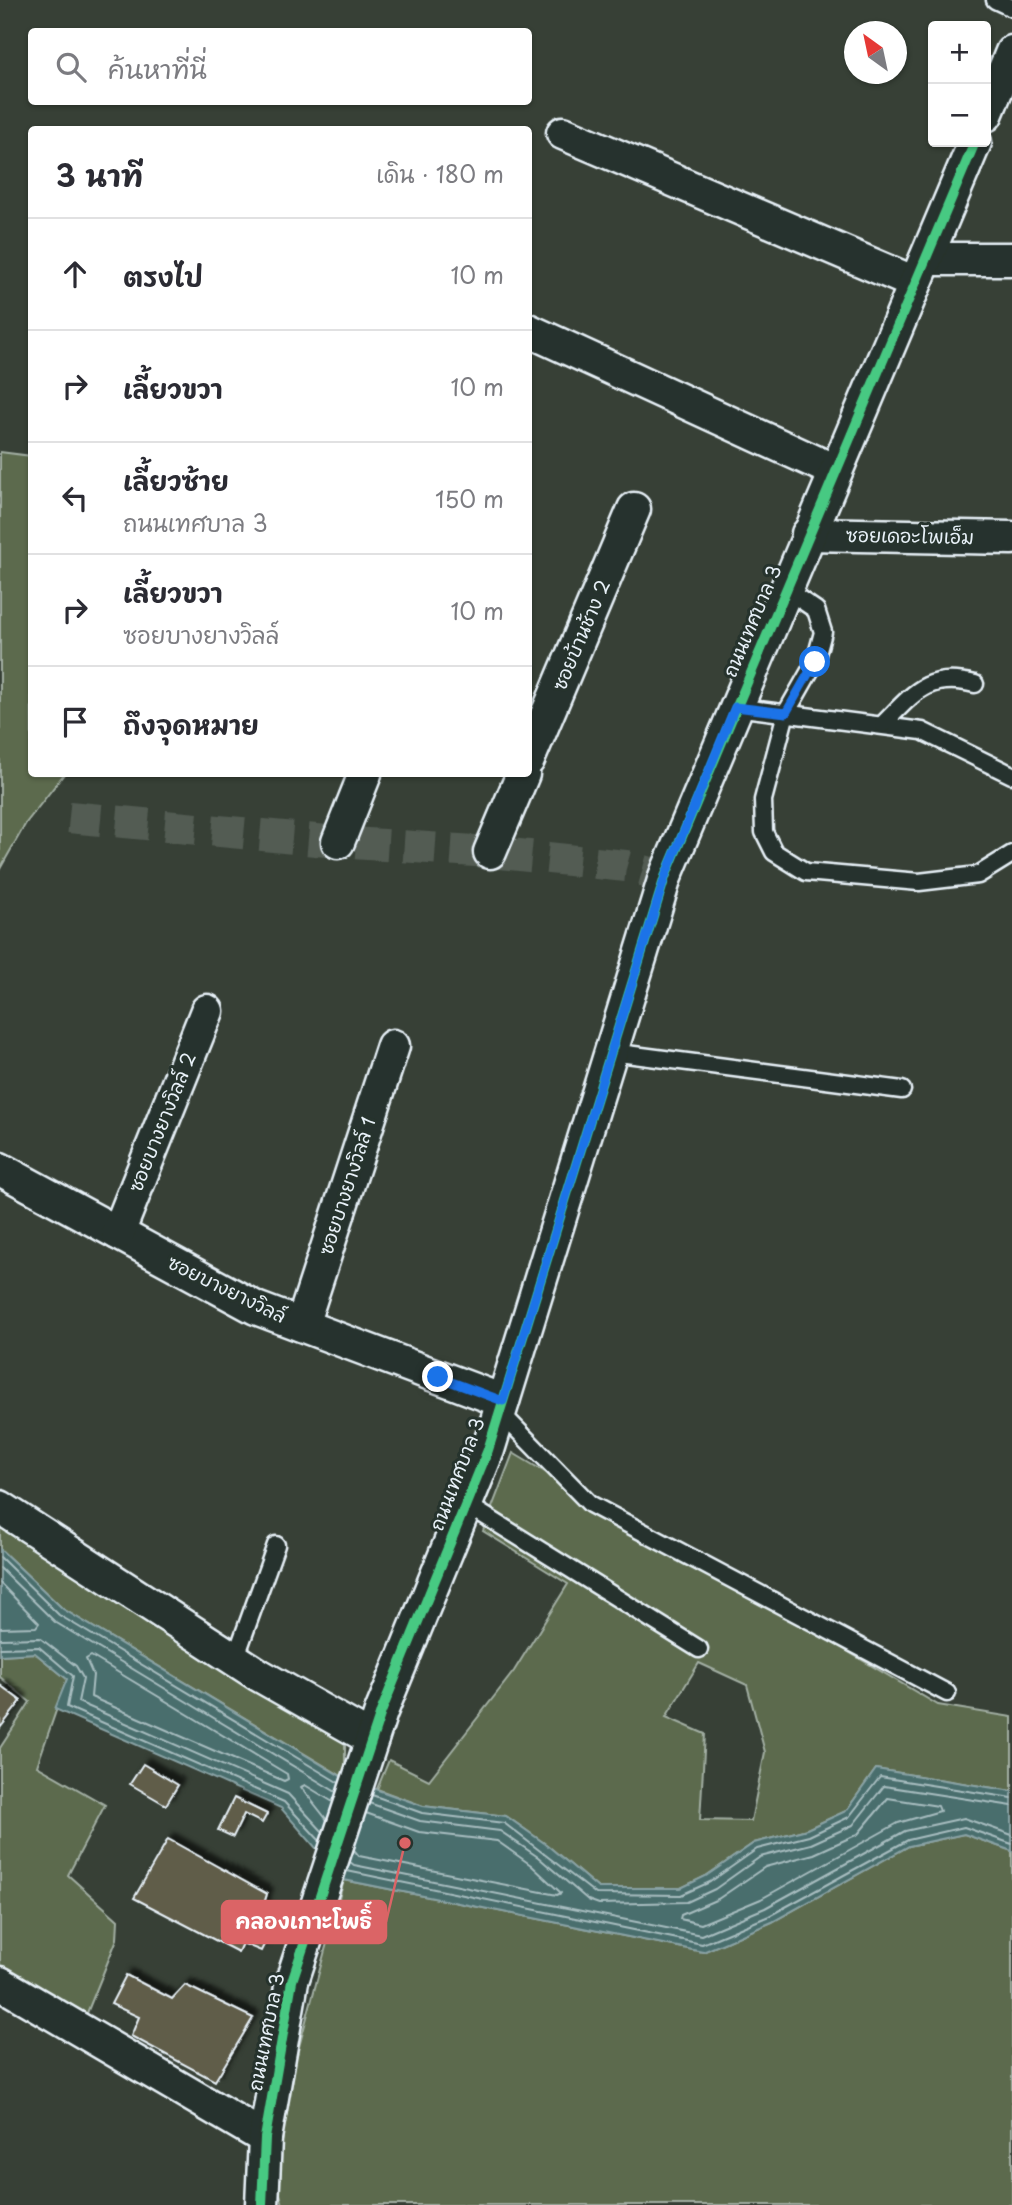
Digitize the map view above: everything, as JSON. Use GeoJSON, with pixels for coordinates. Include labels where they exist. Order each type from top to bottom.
{"type":"FeatureCollection","features":[{"type":"Feature","properties":{"kind":"street"},"geometry":{"type":"LineString","coordinates":[[991,103],[1012,52]]}},
{"type":"Feature","properties":{"kind":"street"},"geometry":{"type":"LineString","coordinates":[[563,133],[920,271],[1012,259]]}},
{"type":"Feature","properties":{"kind":"street","name":"ถนนเทศบาล 3"},"geometry":{"type":"LineString","coordinates":[[262,2205],[265,2138],[292,1981],[368,1753],[466,1504],[501,1406],[665,877],[973,147]]}},
{"type":"Feature","properties":{"kind":"street"},"geometry":{"type":"LineString","coordinates":[[532,332],[835,471]]}},
{"type":"Feature","properties":{"kind":"street","name":"ซอยบ้านช้าง 2"},"geometry":{"type":"LineString","coordinates":[[532,751],[634,509]]}},
{"type":"Feature","properties":{"kind":"street","name":"ซอยเดอะโพเอ็ม"},"geometry":{"type":"LineString","coordinates":[[808,534],[1012,538]]}},
{"type":"Feature","properties":{"kind":"street"},"geometry":{"type":"LineString","coordinates":[[338,842],[364,777]]}},
{"type":"Feature","properties":{"kind":"street"},"geometry":{"type":"LineString","coordinates":[[490,852],[522,777]]}},
{"type":"Feature","properties":{"kind":"street","name":"ซอยบางยางวิลล์ 2"},"geometry":{"type":"LineString","coordinates":[[118,1233],[207,1012]]}},
{"type":"Feature","properties":{"kind":"street","name":"ซอยบางยางวิลล์ 1"},"geometry":{"type":"LineString","coordinates":[[302,1325],[393,1046]]}},
{"type":"Feature","properties":{"kind":"street","name":"ซอยบางยางวิลล์"},"geometry":{"type":"LineString","coordinates":[[0,1169],[256,1308],[501,1406]]}},
{"type":"Feature","properties":{"kind":"street"},"geometry":{"type":"LineString","coordinates":[[0,1507],[235,1659],[368,1753]]}},
{"type":"Feature","properties":{"kind":"street"},"geometry":{"type":"LineString","coordinates":[[0,1983],[265,2138]]}},
{"type":"Feature","properties":{"kind":"lane"},"geometry":{"type":"LineString","coordinates":[[995,0],[1012,8]]}},
{"type":"Feature","properties":{"kind":"lane"},"geometry":{"type":"LineString","coordinates":[[785,589],[816,610],[823,632],[815,662],[786,713],[763,800],[764,831],[774,852],[806,872],[919,882],[978,875],[1012,854]]}},
{"type":"Feature","properties":{"kind":"lane"},"geometry":{"type":"LineString","coordinates":[[883,724],[913,694],[933,681],[954,678],[975,684]]}},
{"type":"Feature","properties":{"kind":"lane"},"geometry":{"type":"LineString","coordinates":[[735,707],[922,731],[1012,775]]}},
{"type":"Feature","properties":{"kind":"lane"},"geometry":{"type":"LineString","coordinates":[[611,1052],[902,1090]]}},
{"type":"Feature","properties":{"kind":"lane"},"geometry":{"type":"LineString","coordinates":[[501,1406],[590,1504],[947,1693]]}},
{"type":"Feature","properties":{"kind":"lane"},"geometry":{"type":"LineString","coordinates":[[466,1504],[699,1649]]}},
{"type":"Feature","properties":{"kind":"lane"},"geometry":{"type":"LineString","coordinates":[[235,1659],[276,1545]]}},
{"type":"Feature","properties":{"kind":"green space"},"geometry":{"type":"Polygon","coordinates":[[[0,452],[28,456],[28,777],[62,777],[26,823],[0,869],[0,452]]]}},
{"type":"Feature","properties":{"kind":"green space"},"geometry":{"type":"Polygon","coordinates":[[[513,1453],[938,1705],[1012,1717],[1012,1791],[876,1769],[846,1811],[807,1829],[754,1843],[706,1876],[681,1888],[598,1888],[547,1845],[506,1816],[423,1806],[377,1789],[389,1760],[429,1780],[514,1671],[568,1584],[483,1531],[513,1453]],[[699,1663],[666,1717],[705,1734],[700,1820],[751,1821],[765,1752],[747,1685],[699,1663]]]}},
{"type":"Feature","properties":{"kind":"green space"},"geometry":{"type":"Polygon","coordinates":[[[0,1515],[345,1741],[345,1778],[63,1609],[0,1549],[0,1515]]]}},
{"type":"Feature","properties":{"kind":"green space"},"geometry":{"type":"Polygon","coordinates":[[[35,1653],[67,1679],[37,1766],[105,1805],[68,1875],[118,1920],[117,1939],[85,2018],[0,1967],[0,1748],[30,1702],[0,1677],[0,1655],[35,1653]]]}},
{"type":"Feature","properties":{"kind":"green space"},"geometry":{"type":"Polygon","coordinates":[[[964,1834],[1012,1851],[1012,2205],[283,2205],[278,2186],[283,2106],[344,1880],[703,1952],[772,1922],[909,1846],[964,1834]]]}},
{"type":"Feature","properties":{"kind":"water"},"geometry":{"type":"Polygon","coordinates":[[[0,1549],[63,1609],[344,1778],[423,1806],[506,1816],[547,1845],[598,1888],[681,1888],[706,1876],[754,1843],[807,1829],[846,1811],[876,1769],[1012,1791],[1012,1851],[964,1834],[909,1846],[772,1922],[703,1952],[344,1880],[281,1808],[55,1709],[67,1679],[35,1653],[0,1655],[0,1549]]]}},
{"type":"Feature","properties":{"kind":"building"},"geometry":{"type":"Polygon","coordinates":[[[0,1685],[21,1701],[0,1728],[0,1685]]]}},
{"type":"Feature","properties":{"kind":"building"},"geometry":{"type":"Polygon","coordinates":[[[143,1764],[178,1785],[166,1805],[130,1784],[143,1764]]]}},
{"type":"Feature","properties":{"kind":"building"},"geometry":{"type":"Polygon","coordinates":[[[234,1798],[267,1814],[262,1823],[244,1814],[233,1837],[218,1830],[234,1798]]]}},
{"type":"Feature","properties":{"kind":"building"},"geometry":{"type":"Polygon","coordinates":[[[168,1839],[267,1894],[263,1907],[278,1916],[261,1951],[242,1943],[238,1952],[134,1898],[168,1839]]]}},
{"type":"Feature","properties":{"kind":"building"},"geometry":{"type":"Polygon","coordinates":[[[126,1975],[172,1999],[185,1985],[253,2018],[215,2081],[131,2036],[139,2017],[111,2004],[126,1975]]]}},
{"type":"Feature","properties":{"kind":"tunnel"},"geometry":{"type":"LineString","coordinates":[[69,817],[338,842],[490,852],[626,866],[665,877]]}},
{"type":"Feature","properties":{"kind":"cycle path"},"geometry":{"type":"LineString","coordinates":[[262,2205],[265,2138],[292,1981],[381,1712],[488,1450],[665,877],[973,147]]}},
{"type":"Feature","properties":{"kind":"place","name":"คลองเกาะโพธิ์"},"geometry":{"type":"Point","coordinates":[405,1843]}},
{"type":"Feature","properties":{"kind":"route"},"geometry":{"type":"LineString","coordinates":[[438,1377],[503,1401],[665,877],[706,774],[735,707],[786,713],[815,662]]}}]}
